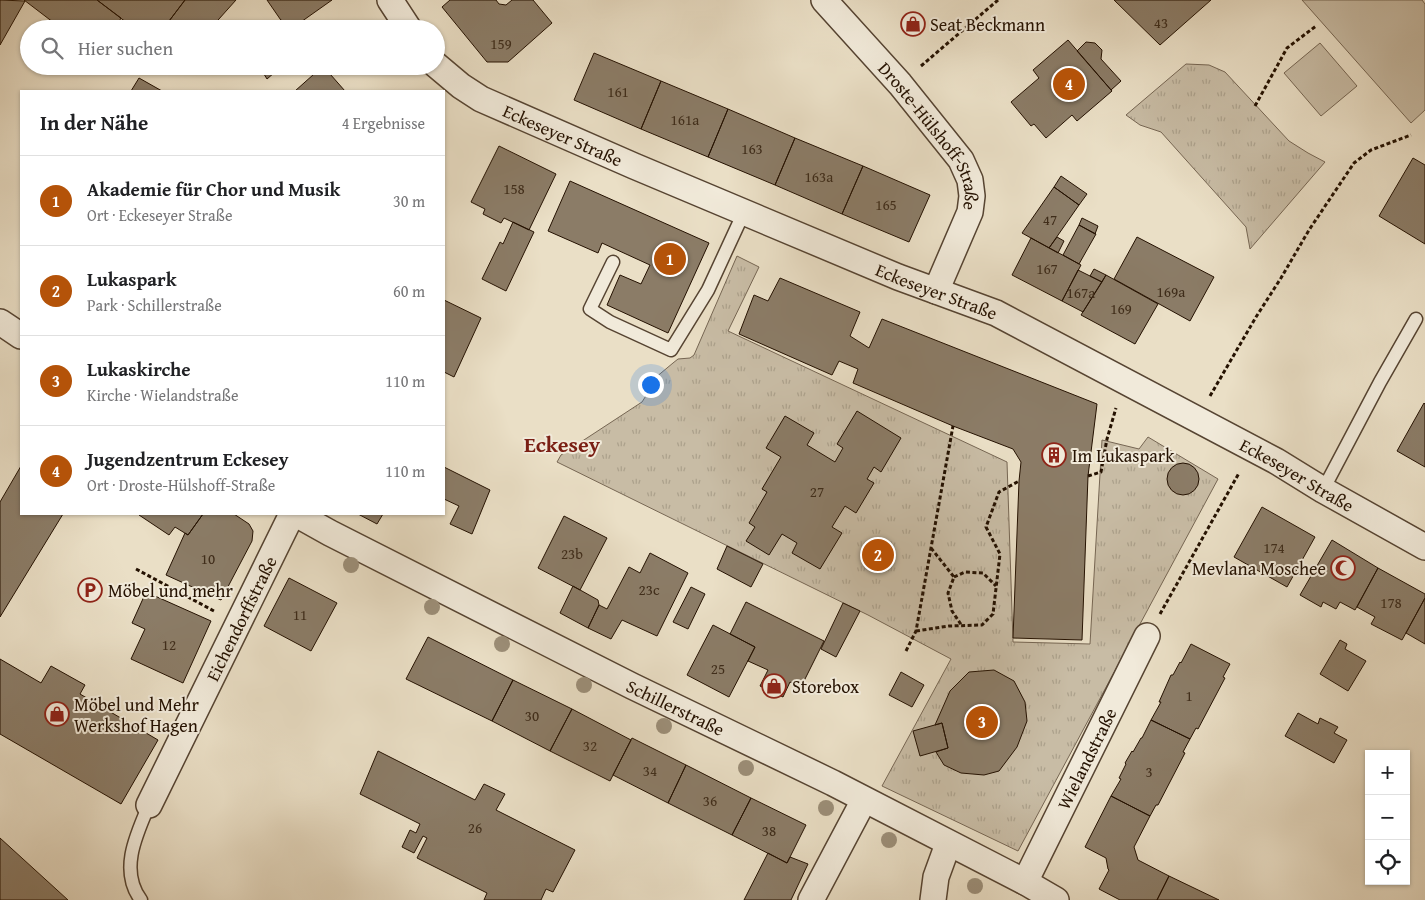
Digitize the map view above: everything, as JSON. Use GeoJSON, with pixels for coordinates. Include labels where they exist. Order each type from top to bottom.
{"type":"FeatureCollection","features":[{"type":"Feature","properties":{"kind":"street"},"geometry":{"type":"LineString","coordinates":[[390,0],[404,20]]}},
{"type":"Feature","properties":{"kind":"street","name":"Droste-Hülshoff-Straße"},"geometry":{"type":"LineString","coordinates":[[824,0],[900,84],[960,160],[970,180],[972,196],[970,212],[936,291]]}},
{"type":"Feature","properties":{"kind":"street","name":"Eckeseyer Straße"},"geometry":{"type":"LineString","coordinates":[[445,73],[461,86],[481,98],[634,166],[898,276],[996,313],[1276,461],[1323,490],[1425,546]]}},
{"type":"Feature","properties":{"kind":"street"},"geometry":{"type":"LineString","coordinates":[[0,322],[20,335]]}},
{"type":"Feature","properties":{"kind":"street","name":"Eichendorffstraße"},"geometry":{"type":"LineString","coordinates":[[149,805],[292,515]]}},
{"type":"Feature","properties":{"kind":"street","name":"Schillerstraße"},"geometry":{"type":"LineString","coordinates":[[298,515],[632,686],[833,784],[1025,882],[1056,900]]}},
{"type":"Feature","properties":{"kind":"street","name":"Wielandstraße"},"geometry":{"type":"LineString","coordinates":[[1025,882],[1147,636]]}},
{"type":"Feature","properties":{"kind":"street"},"geometry":{"type":"LineString","coordinates":[[811,900],[864,800]]}},
{"type":"Feature","properties":{"kind":"street"},"geometry":{"type":"LineString","coordinates":[[933,900],[936,877],[948,844]]}},
{"type":"Feature","properties":{"kind":"lane"},"geometry":{"type":"LineString","coordinates":[[613,262],[590,309],[610,322],[671,350],[708,290],[744,212]]}},
{"type":"Feature","properties":{"kind":"lane"},"geometry":{"type":"LineString","coordinates":[[1323,490],[1380,382],[1416,319]]}},
{"type":"Feature","properties":{"kind":"lane"},"geometry":{"type":"LineString","coordinates":[[141,900],[134,891],[130,860],[136,834],[149,805]]}},
{"type":"Feature","properties":{"kind":"path"},"geometry":{"type":"LineString","coordinates":[[900,84],[998,0]]}},
{"type":"Feature","properties":{"kind":"path"},"geometry":{"type":"LineString","coordinates":[[1255,106],[1287,48],[1316,26]]}},
{"type":"Feature","properties":{"kind":"path"},"geometry":{"type":"LineString","coordinates":[[1198,419],[1256,317],[1309,230],[1354,163],[1372,150],[1411,135]]}},
{"type":"Feature","properties":{"kind":"path"},"geometry":{"type":"LineString","coordinates":[[1088,476],[1101,472],[1107,439],[1124,381]]}},
{"type":"Feature","properties":{"kind":"path"},"geometry":{"type":"LineString","coordinates":[[906,651],[916,631],[953,426]]}},
{"type":"Feature","properties":{"kind":"path"},"geometry":{"type":"LineString","coordinates":[[1147,636],[1253,449]]}},
{"type":"Feature","properties":{"kind":"path"},"geometry":{"type":"LineString","coordinates":[[916,631],[982,625],[993,614],[1000,554],[986,527],[999,492],[1019,481]]}},
{"type":"Feature","properties":{"kind":"path"},"geometry":{"type":"LineString","coordinates":[[930,547],[954,577]]}},
{"type":"Feature","properties":{"kind":"path"},"geometry":{"type":"LineString","coordinates":[[136,569],[238,624]]}},
{"type":"Feature","properties":{"kind":"path"},"geometry":{"type":"LineString","coordinates":[[962,626],[952,611],[948,593],[954,577],[965,572],[983,573],[996,587]]}},
{"type":"Feature","properties":{"kind":"green space"},"geometry":{"type":"Polygon","coordinates":[[[1302,0],[1422,0],[1425,4],[1425,110],[1411,123],[1302,0]]]}},
{"type":"Feature","properties":{"kind":"green space"},"geometry":{"type":"Polygon","coordinates":[[[1320,43],[1357,86],[1321,116],[1284,73],[1320,43]]]}},
{"type":"Feature","properties":{"kind":"green space"},"geometry":{"type":"Polygon","coordinates":[[[1186,64],[1209,65],[1225,72],[1289,141],[1325,162],[1250,249],[1246,227],[1161,132],[1140,125],[1126,115],[1186,64]]]}},
{"type":"Feature","properties":{"kind":"green space"},"geometry":{"type":"Polygon","coordinates":[[[737,256],[759,267],[728,331],[1007,462],[1013,642],[1090,644],[1102,440],[1139,449],[1148,437],[1218,479],[1018,851],[882,786],[951,659],[868,615],[557,462],[561,455],[642,402],[654,383],[655,378],[678,359],[690,358],[694,355],[737,256]]]}},
{"type":"Feature","properties":{"kind":"building"},"geometry":{"type":"Polygon","coordinates":[[[0,0],[25,1],[0,45],[0,0]]]}},
{"type":"Feature","properties":{"kind":"building"},"geometry":{"type":"Polygon","coordinates":[[[24,0],[97,0],[121,18],[120,20],[50,20],[24,0]]]}},
{"type":"Feature","properties":{"kind":"building"},"geometry":{"type":"Polygon","coordinates":[[[97,0],[185,0],[170,20],[123,20],[97,0]]]}},
{"type":"Feature","properties":{"kind":"building"},"geometry":{"type":"Polygon","coordinates":[[[185,0],[236,0],[218,20],[170,20],[185,0]]]}},
{"type":"Feature","properties":{"kind":"building"},"geometry":{"type":"Polygon","coordinates":[[[267,0],[332,0],[304,20],[281,20],[267,0]]]}},
{"type":"Feature","properties":{"kind":"building"},"geometry":{"type":"Polygon","coordinates":[[[450,0],[496,0],[499,4],[506,5],[512,0],[533,0],[552,23],[508,62],[487,62],[442,7],[450,0]]]}},
{"type":"Feature","properties":{"kind":"building"},"geometry":{"type":"Polygon","coordinates":[[[1114,0],[1211,0],[1160,45],[1114,0]]]}},
{"type":"Feature","properties":{"kind":"building"},"geometry":{"type":"Polygon","coordinates":[[[1068,40],[1112,91],[1077,121],[1072,115],[1046,138],[1034,124],[1031,126],[1011,102],[1039,78],[1033,70],[1068,40]]]}},
{"type":"Feature","properties":{"kind":"building"},"geometry":{"type":"Polygon","coordinates":[[[1086,42],[1095,43],[1102,50],[1101,59],[1121,81],[1111,90],[1077,51],[1086,42]]]}},
{"type":"Feature","properties":{"kind":"building"},"geometry":{"type":"Polygon","coordinates":[[[594,53],[661,81],[641,129],[574,100],[594,53]]]}},
{"type":"Feature","properties":{"kind":"building"},"geometry":{"type":"Polygon","coordinates":[[[313,75],[331,75],[344,90],[296,90],[313,75]]]}},
{"type":"Feature","properties":{"kind":"building"},"geometry":{"type":"Polygon","coordinates":[[[139,78],[160,90],[132,90],[139,78]]]}},
{"type":"Feature","properties":{"kind":"building"},"geometry":{"type":"Polygon","coordinates":[[[661,81],[728,109],[708,157],[641,129],[661,81]]]}},
{"type":"Feature","properties":{"kind":"building"},"geometry":{"type":"Polygon","coordinates":[[[728,109],[795,138],[775,185],[708,157],[728,109]]]}},
{"type":"Feature","properties":{"kind":"building"},"geometry":{"type":"Polygon","coordinates":[[[795,138],[863,166],[842,214],[775,185],[795,138]]]}},
{"type":"Feature","properties":{"kind":"building"},"geometry":{"type":"Polygon","coordinates":[[[499,146],[556,174],[529,230],[504,218],[501,223],[483,214],[485,209],[471,202],[499,146]]]}},
{"type":"Feature","properties":{"kind":"building"},"geometry":{"type":"Polygon","coordinates":[[[1413,158],[1425,165],[1425,244],[1379,216],[1413,158]]]}},
{"type":"Feature","properties":{"kind":"building"},"geometry":{"type":"Polygon","coordinates":[[[863,166],[930,195],[909,242],[842,214],[863,166]]]}},
{"type":"Feature","properties":{"kind":"building"},"geometry":{"type":"Polygon","coordinates":[[[1061,176],[1087,194],[1079,205],[1054,187],[1061,176]]]}},
{"type":"Feature","properties":{"kind":"building"},"geometry":{"type":"Polygon","coordinates":[[[570,181],[709,243],[668,333],[607,305],[620,275],[641,284],[650,265],[602,243],[598,253],[548,231],[570,181]]]}},
{"type":"Feature","properties":{"kind":"building"},"geometry":{"type":"Polygon","coordinates":[[[1054,187],[1079,205],[1049,248],[1022,233],[1054,187]]]}},
{"type":"Feature","properties":{"kind":"building"},"geometry":{"type":"Polygon","coordinates":[[[1082,218],[1098,226],[1095,234],[1079,225],[1082,218]]]}},
{"type":"Feature","properties":{"kind":"building"},"geometry":{"type":"Polygon","coordinates":[[[513,222],[534,232],[506,291],[482,279],[500,242],[503,244],[513,222]]]}},
{"type":"Feature","properties":{"kind":"building"},"geometry":{"type":"Polygon","coordinates":[[[1079,225],[1096,234],[1079,264],[1063,255],[1079,225]]]}},
{"type":"Feature","properties":{"kind":"building"},"geometry":{"type":"Polygon","coordinates":[[[1057,237],[1064,241],[1058,253],[1049,248],[1057,237]]]}},
{"type":"Feature","properties":{"kind":"building"},"geometry":{"type":"Polygon","coordinates":[[[1137,237],[1214,277],[1190,321],[1114,279],[1137,237]]]}},
{"type":"Feature","properties":{"kind":"building"},"geometry":{"type":"Polygon","coordinates":[[[1031,238],[1081,265],[1062,301],[1012,275],[1031,238]]]}},
{"type":"Feature","properties":{"kind":"building"},"geometry":{"type":"Polygon","coordinates":[[[1094,269],[1106,275],[1102,282],[1090,276],[1094,269]]]}},
{"type":"Feature","properties":{"kind":"building"},"geometry":{"type":"Polygon","coordinates":[[[1078,270],[1102,282],[1083,312],[1062,301],[1078,270]]]}},
{"type":"Feature","properties":{"kind":"building"},"geometry":{"type":"Polygon","coordinates":[[[1106,275],[1158,304],[1135,344],[1081,315],[1106,275]]]}},
{"type":"Feature","properties":{"kind":"building","name":"Im Lukaspark"},"geometry":{"type":"Polygon","coordinates":[[[780,278],[860,312],[850,336],[869,348],[882,319],[1097,404],[1088,476],[1082,640],[1013,638],[1021,462],[1013,449],[953,426],[853,383],[858,369],[839,361],[832,375],[739,334],[754,295],[768,301],[780,278]]]}},
{"type":"Feature","properties":{"kind":"building"},"geometry":{"type":"Polygon","coordinates":[[[445,300],[481,318],[454,377],[445,372],[445,300]]]}},
{"type":"Feature","properties":{"kind":"building"},"geometry":{"type":"Polygon","coordinates":[[[1425,404],[1425,467],[1397,451],[1425,404]]]}},
{"type":"Feature","properties":{"kind":"building"},"geometry":{"type":"Polygon","coordinates":[[[857,411],[901,438],[881,472],[874,467],[867,479],[874,483],[856,513],[845,506],[832,527],[842,533],[820,569],[792,553],[797,543],[782,534],[769,555],[746,541],[755,527],[749,523],[767,492],[762,489],[781,457],[766,448],[785,416],[814,433],[807,445],[835,462],[843,448],[837,444],[857,411]]]}},
{"type":"Feature","properties":{"kind":"building"},"geometry":{"type":"Polygon","coordinates":[[[1183,463],[1189,464],[1194,468],[1198,473],[1198,485],[1194,490],[1189,494],[1183,495],[1177,494],[1172,490],[1168,485],[1167,479],[1168,473],[1172,468],[1177,464],[1183,463]]]}},
{"type":"Feature","properties":{"kind":"building"},"geometry":{"type":"Polygon","coordinates":[[[20,468],[20,515],[62,515],[0,617],[0,502],[20,468]]]}},
{"type":"Feature","properties":{"kind":"building"},"geometry":{"type":"Polygon","coordinates":[[[445,468],[490,490],[472,534],[450,524],[459,506],[445,499],[445,468]]]}},
{"type":"Feature","properties":{"kind":"building"},"geometry":{"type":"Polygon","coordinates":[[[1262,507],[1315,537],[1287,587],[1234,557],[1262,507]]]}},
{"type":"Feature","properties":{"kind":"building"},"geometry":{"type":"Polygon","coordinates":[[[139,515],[202,515],[188,535],[175,527],[169,535],[139,515]]]}},
{"type":"Feature","properties":{"kind":"building"},"geometry":{"type":"Polygon","coordinates":[[[202,515],[236,515],[249,524],[253,531],[252,541],[221,600],[166,575],[185,533],[188,535],[202,515]]]}},
{"type":"Feature","properties":{"kind":"building"},"geometry":{"type":"Polygon","coordinates":[[[360,515],[382,515],[377,524],[360,515]]]}},
{"type":"Feature","properties":{"kind":"building"},"geometry":{"type":"Polygon","coordinates":[[[564,516],[607,538],[580,590],[538,568],[564,516]]]}},
{"type":"Feature","properties":{"kind":"building"},"geometry":{"type":"Polygon","coordinates":[[[1332,540],[1378,568],[1355,610],[1340,602],[1336,609],[1323,602],[1321,607],[1300,595],[1332,540]]]}},
{"type":"Feature","properties":{"kind":"building"},"geometry":{"type":"Polygon","coordinates":[[[727,546],[763,564],[751,587],[717,569],[727,546]]]}},
{"type":"Feature","properties":{"kind":"building"},"geometry":{"type":"Polygon","coordinates":[[[650,553],[688,573],[657,636],[622,620],[611,639],[588,628],[599,605],[607,609],[629,567],[640,573],[650,553]]]}},
{"type":"Feature","properties":{"kind":"building"},"geometry":{"type":"Polygon","coordinates":[[[1378,568],[1425,594],[1425,598],[1402,640],[1371,624],[1375,617],[1357,607],[1378,568]]]}},
{"type":"Feature","properties":{"kind":"building"},"geometry":{"type":"Polygon","coordinates":[[[289,578],[337,603],[311,651],[264,626],[289,578]]]}},
{"type":"Feature","properties":{"kind":"building"},"geometry":{"type":"Polygon","coordinates":[[[573,586],[598,600],[599,605],[588,628],[560,613],[573,586]]]}},
{"type":"Feature","properties":{"kind":"building"},"geometry":{"type":"Polygon","coordinates":[[[691,587],[705,594],[688,629],[673,622],[691,587]]]}},
{"type":"Feature","properties":{"kind":"building"},"geometry":{"type":"Polygon","coordinates":[[[146,592],[211,621],[183,683],[131,659],[145,629],[132,623],[146,592]]]}},
{"type":"Feature","properties":{"kind":"building"},"geometry":{"type":"Polygon","coordinates":[[[1425,598],[1425,644],[1406,633],[1425,598]]]}},
{"type":"Feature","properties":{"kind":"building"},"geometry":{"type":"Polygon","coordinates":[[[746,602],[824,641],[801,687],[790,682],[783,697],[760,686],[768,670],[748,661],[755,647],[730,634],[746,602]]]}},
{"type":"Feature","properties":{"kind":"building"},"geometry":{"type":"Polygon","coordinates":[[[843,603],[860,611],[836,657],[821,649],[843,603]]]}},
{"type":"Feature","properties":{"kind":"building"},"geometry":{"type":"Polygon","coordinates":[[[713,625],[755,647],[729,697],[687,675],[713,625]]]}},
{"type":"Feature","properties":{"kind":"building"},"geometry":{"type":"Polygon","coordinates":[[[428,637],[513,680],[492,721],[406,679],[428,637]]]}},
{"type":"Feature","properties":{"kind":"building"},"geometry":{"type":"Polygon","coordinates":[[[1340,640],[1347,644],[1345,649],[1366,661],[1348,691],[1320,674],[1340,640]]]}},
{"type":"Feature","properties":{"kind":"building"},"geometry":{"type":"Polygon","coordinates":[[[1191,644],[1230,664],[1223,677],[1225,678],[1198,729],[1196,728],[1190,739],[1151,720],[1161,702],[1159,702],[1171,675],[1173,675],[1181,663],[1191,644]]]}},
{"type":"Feature","properties":{"kind":"building","name":"Möbel und Mehr Werkshof Hagen"},"geometry":{"type":"Polygon","coordinates":[[[0,659],[41,683],[51,666],[85,685],[80,694],[158,740],[121,804],[0,734],[0,659]]]}},
{"type":"Feature","properties":{"kind":"building"},"geometry":{"type":"Polygon","coordinates":[[[994,670],[1014,681],[1025,702],[1027,721],[1017,747],[999,771],[984,775],[961,773],[944,765],[936,752],[948,748],[942,723],[935,725],[950,691],[969,672],[994,670]]]}},
{"type":"Feature","properties":{"kind":"building"},"geometry":{"type":"Polygon","coordinates":[[[901,672],[924,685],[912,707],[889,695],[901,672]]]}},
{"type":"Feature","properties":{"kind":"building"},"geometry":{"type":"Polygon","coordinates":[[[513,680],[572,709],[550,751],[492,721],[513,680]]]}},
{"type":"Feature","properties":{"kind":"building"},"geometry":{"type":"Polygon","coordinates":[[[572,709],[631,740],[610,781],[550,751],[572,709]]]}},
{"type":"Feature","properties":{"kind":"building"},"geometry":{"type":"Polygon","coordinates":[[[1298,713],[1318,724],[1320,718],[1338,727],[1334,733],[1347,740],[1334,763],[1285,736],[1298,713]]]}},
{"type":"Feature","properties":{"kind":"building"},"geometry":{"type":"Polygon","coordinates":[[[1151,720],[1190,739],[1183,752],[1185,753],[1158,805],[1156,805],[1150,816],[1111,796],[1121,779],[1119,778],[1125,763],[1142,738],[1151,720]]]}},
{"type":"Feature","properties":{"kind":"building"},"geometry":{"type":"Polygon","coordinates":[[[942,723],[948,748],[920,756],[913,731],[942,723]]]}},
{"type":"Feature","properties":{"kind":"building"},"geometry":{"type":"Polygon","coordinates":[[[632,738],[686,765],[668,803],[613,775],[632,738]]]}},
{"type":"Feature","properties":{"kind":"building"},"geometry":{"type":"Polygon","coordinates":[[[378,751],[475,800],[484,784],[505,794],[496,810],[575,850],[553,892],[546,889],[541,900],[484,900],[487,893],[417,858],[427,838],[423,836],[414,853],[402,847],[410,830],[416,833],[420,824],[360,794],[378,751]]]}},
{"type":"Feature","properties":{"kind":"building"},"geometry":{"type":"Polygon","coordinates":[[[686,765],[751,798],[732,835],[668,803],[686,765]]]}},
{"type":"Feature","properties":{"kind":"building"},"geometry":{"type":"Polygon","coordinates":[[[1111,796],[1150,816],[1134,847],[1138,860],[1169,876],[1157,900],[1120,900],[1099,889],[1109,870],[1106,858],[1085,847],[1111,796]]]}},
{"type":"Feature","properties":{"kind":"building"},"geometry":{"type":"Polygon","coordinates":[[[751,798],[806,825],[787,863],[732,835],[751,798]]]}},
{"type":"Feature","properties":{"kind":"building"},"geometry":{"type":"Polygon","coordinates":[[[0,838],[68,900],[0,900],[0,838]]]}},
{"type":"Feature","properties":{"kind":"building"},"geometry":{"type":"Polygon","coordinates":[[[768,853],[787,863],[790,857],[808,864],[791,900],[744,900],[768,853]]]}},
{"type":"Feature","properties":{"kind":"building"},"geometry":{"type":"Polygon","coordinates":[[[1169,876],[1219,900],[1157,900],[1169,876]]]}},
{"type":"Feature","properties":{"kind":"place","name":"Seat Beckmann"},"geometry":{"type":"Point","coordinates":[913,24]}},
{"type":"Feature","properties":{"kind":"place","name":"Jugendzentrum Eckesey"},"geometry":{"type":"Point","coordinates":[1069,84]}},
{"type":"Feature","properties":{"kind":"place","name":"Akademie für Chor und Musik"},"geometry":{"type":"Point","coordinates":[670,259]}},
{"type":"Feature","properties":{"kind":"place","name":"Im Lukaspark"},"geometry":{"type":"Point","coordinates":[1054,455]}},
{"type":"Feature","properties":{"kind":"place","name":"Lukaspark"},"geometry":{"type":"Point","coordinates":[878,555]}},
{"type":"Feature","properties":{"kind":"place","name":"Mevlana Moschee"},"geometry":{"type":"Point","coordinates":[1343,568]}},
{"type":"Feature","properties":{"kind":"place","name":"Möbel und mehr"},"geometry":{"type":"Point","coordinates":[90,590]}},
{"type":"Feature","properties":{"kind":"place","name":"Storebox"},"geometry":{"type":"Point","coordinates":[774,686]}},
{"type":"Feature","properties":{"kind":"place","name":"Möbel und Mehr Werkshof Hagen"},"geometry":{"type":"Point","coordinates":[57,714]}},
{"type":"Feature","properties":{"kind":"place","name":"Lukaskirche"},"geometry":{"type":"Point","coordinates":[982,722]}},
{"type":"Feature","properties":{"kind":"district","name":"Eckesey"},"geometry":{"type":"Point","coordinates":[562,444]}}]}
